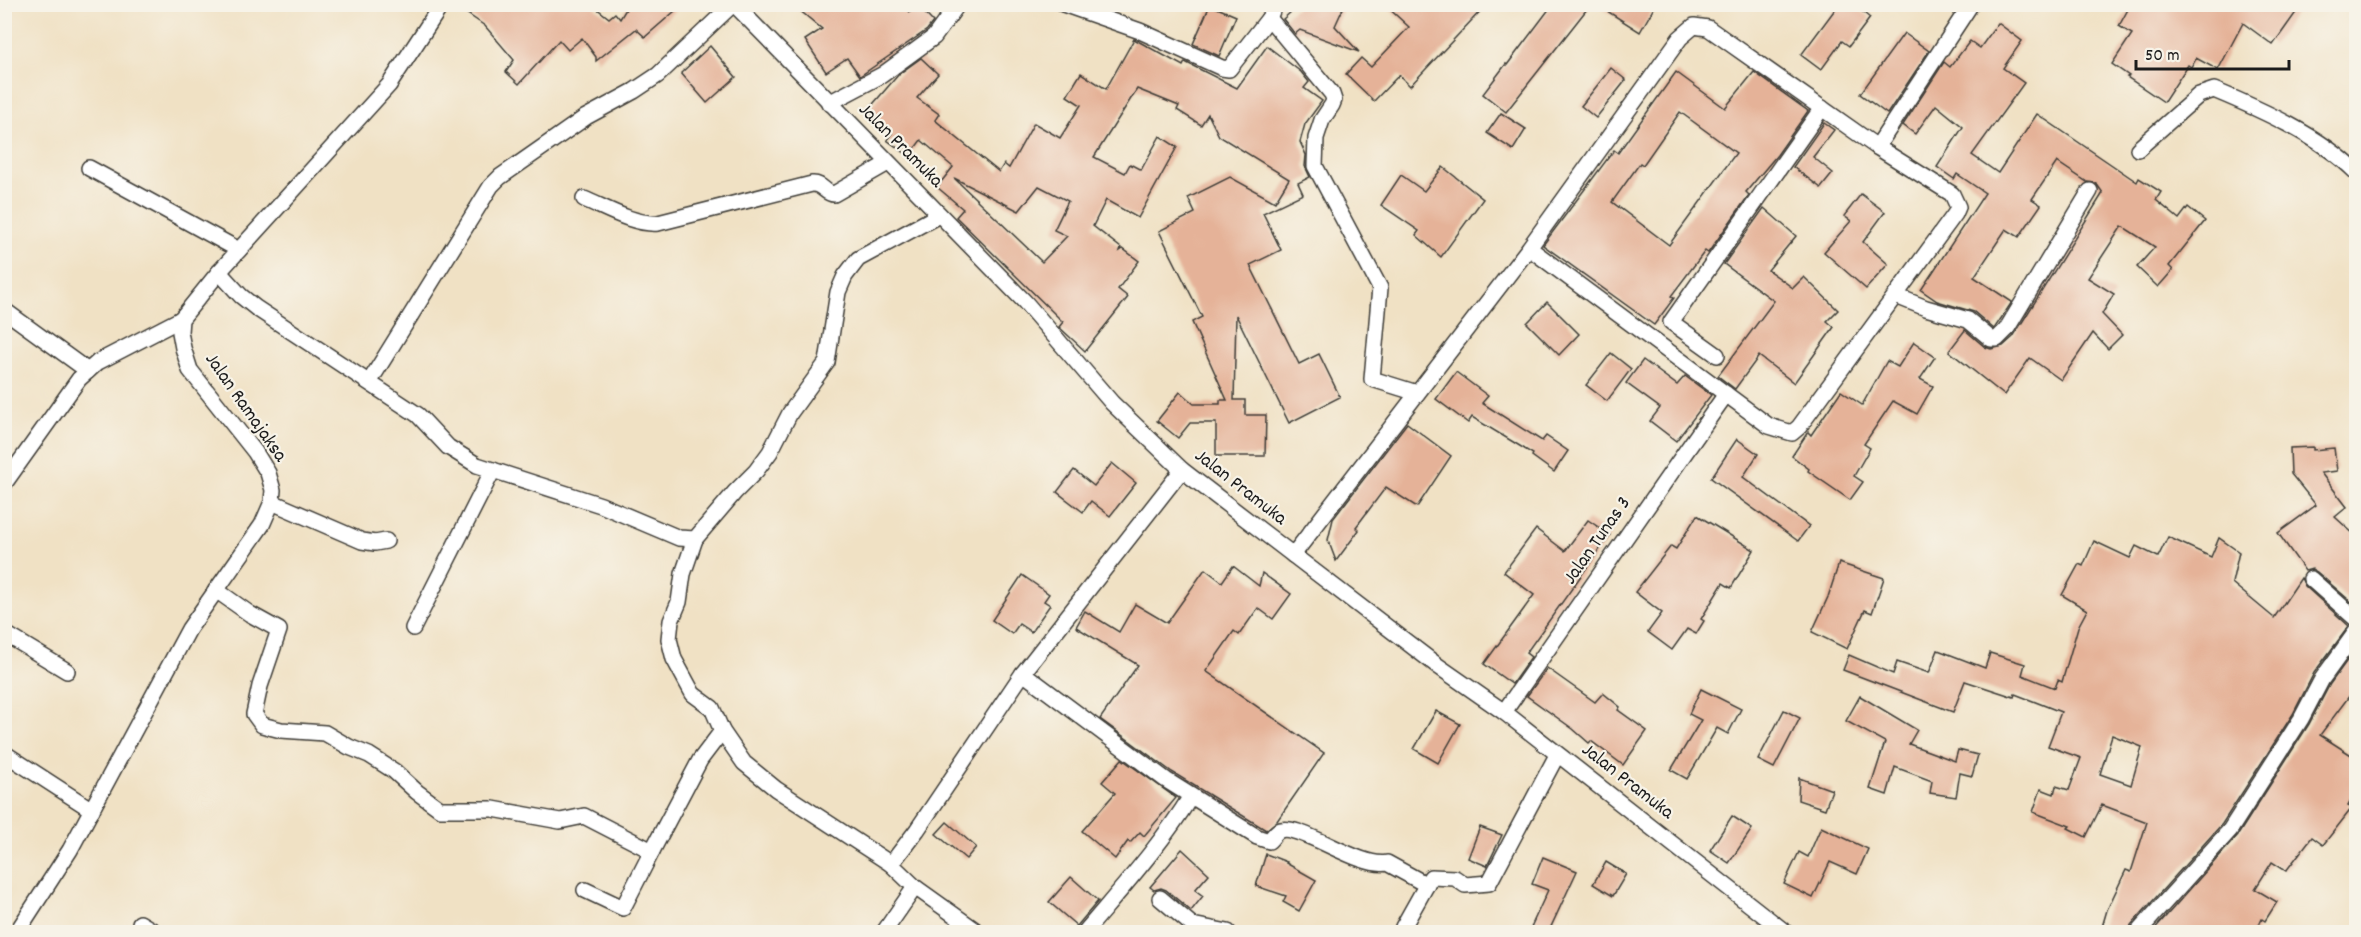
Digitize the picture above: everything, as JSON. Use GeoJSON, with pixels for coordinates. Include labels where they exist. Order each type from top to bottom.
{"type":"FeatureCollection","features":[{"type":"Feature","properties":{"kind":"street"},"geometry":{"type":"LineString","coordinates":[[4,484],[87,371],[98,362],[182,320],[219,272],[389,85],[442,4]]}},
{"type":"Feature","properties":{"kind":"street"},"geometry":{"type":"LineString","coordinates":[[370,381],[490,186],[586,117],[658,75],[734,4]]}},
{"type":"Feature","properties":{"kind":"street","name":"Jalan Pramuka"},"geometry":{"type":"LineString","coordinates":[[734,4],[829,104],[1025,302],[1112,403],[1182,470],[1438,666],[1504,712],[1785,933]]}},
{"type":"Feature","properties":{"kind":"street"},"geometry":{"type":"LineString","coordinates":[[829,104],[882,75],[934,37],[958,4]]}},
{"type":"Feature","properties":{"kind":"street"},"geometry":{"type":"LineString","coordinates":[[1063,4],[1140,31],[1222,68],[1229,69],[1272,11],[1325,83],[1334,100],[1322,120],[1316,138],[1315,166],[1380,288],[1372,379],[1417,393]]}},
{"type":"Feature","properties":{"kind":"street"},"geometry":{"type":"LineString","coordinates":[[1877,147],[1971,4]]}},
{"type":"Feature","properties":{"kind":"street"},"geometry":{"type":"LineString","coordinates":[[1293,555],[1529,248],[1680,38],[1694,26],[1708,28],[1877,147],[1952,194],[1958,207],[1896,296],[1792,434],[1769,426],[1529,248]]}},
{"type":"Feature","properties":{"kind":"street"},"geometry":{"type":"LineString","coordinates":[[2138,149],[2199,95],[2214,90],[2271,113],[2345,161],[2356,172]]}},
{"type":"Feature","properties":{"kind":"street"},"geometry":{"type":"LineString","coordinates":[[1717,355],[1671,322],[1822,108]]}},
{"type":"Feature","properties":{"kind":"street"},"geometry":{"type":"LineString","coordinates":[[584,198],[637,221],[648,224],[658,223],[812,184],[819,185],[830,194],[834,194],[888,163]]}},
{"type":"Feature","properties":{"kind":"street"},"geometry":{"type":"LineString","coordinates":[[89,168],[239,250]]}},
{"type":"Feature","properties":{"kind":"street"},"geometry":{"type":"LineString","coordinates":[[1896,296],[1926,309],[1968,320],[1991,339],[1997,339],[2006,330],[2090,191]]}},
{"type":"Feature","properties":{"kind":"street"},"geometry":{"type":"LineString","coordinates":[[939,215],[858,259],[845,276],[838,292],[827,362],[790,413],[770,452],[756,471],[695,539],[683,574],[680,602],[671,621],[669,639],[674,659],[693,694],[712,708],[722,731],[744,763],[776,789],[891,864],[915,887],[978,933]]}},
{"type":"Feature","properties":{"kind":"street"},"geometry":{"type":"LineString","coordinates":[[219,272],[241,296],[256,308],[370,381],[418,415],[448,447],[477,465],[601,505],[679,538],[695,539]]}},
{"type":"Feature","properties":{"kind":"street"},"geometry":{"type":"LineString","coordinates":[[4,310],[87,371]]}},
{"type":"Feature","properties":{"kind":"street","name":"Jalan Ramajaksa"},"geometry":{"type":"LineString","coordinates":[[182,320],[180,332],[190,370],[264,466],[273,490],[272,502]]}},
{"type":"Feature","properties":{"kind":"street","name":"Jalan Tunas 3"},"geometry":{"type":"LineString","coordinates":[[1504,712],[1726,394]]}},
{"type":"Feature","properties":{"kind":"street"},"geometry":{"type":"LineString","coordinates":[[413,628],[493,470]]}},
{"type":"Feature","properties":{"kind":"street"},"geometry":{"type":"LineString","coordinates":[[891,864],[917,831],[1023,673],[1182,470]]}},
{"type":"Feature","properties":{"kind":"street"},"geometry":{"type":"LineString","coordinates":[[17,933],[70,850],[189,629],[262,525],[272,502],[362,541],[375,543],[386,541]]}},
{"type":"Feature","properties":{"kind":"street"},"geometry":{"type":"LineString","coordinates":[[2311,579],[2356,619]]}},
{"type":"Feature","properties":{"kind":"street"},"geometry":{"type":"LineString","coordinates":[[216,590],[250,614],[279,630],[260,686],[254,714],[262,725],[282,730],[325,733],[369,755],[394,771],[440,809],[494,809],[560,821],[584,816],[652,851]]}},
{"type":"Feature","properties":{"kind":"street"},"geometry":{"type":"LineString","coordinates":[[2138,933],[2230,830],[2301,718],[2322,678],[2356,632]]}},
{"type":"Feature","properties":{"kind":"street"},"geometry":{"type":"LineString","coordinates":[[4,633],[68,672]]}},
{"type":"Feature","properties":{"kind":"street"},"geometry":{"type":"LineString","coordinates":[[1023,673],[1166,780],[1264,841],[1269,841],[1278,831],[1292,829],[1343,853],[1378,865],[1387,863],[1427,885]]}},
{"type":"Feature","properties":{"kind":"street"},"geometry":{"type":"LineString","coordinates":[[585,890],[622,908],[700,760],[722,731]]}},
{"type":"Feature","properties":{"kind":"street"},"geometry":{"type":"LineString","coordinates":[[4,753],[92,810]]}},
{"type":"Feature","properties":{"kind":"street"},"geometry":{"type":"LineString","coordinates":[[1403,931],[1431,877],[1455,878],[1465,885],[1489,883],[1557,755]]}},
{"type":"Feature","properties":{"kind":"street"},"geometry":{"type":"LineString","coordinates":[[1085,933],[1134,874],[1191,795]]}},
{"type":"Feature","properties":{"kind":"street"},"geometry":{"type":"LineString","coordinates":[[884,933],[915,887]]}},
{"type":"Feature","properties":{"kind":"street"},"geometry":{"type":"LineString","coordinates":[[1160,898],[1192,925],[1228,933]]}},
{"type":"Feature","properties":{"kind":"street"},"geometry":{"type":"LineString","coordinates":[[140,923],[155,933]]}},
{"type":"Feature","properties":{"kind":"building"},"geometry":{"type":"Polygon","coordinates":[[[453,4],[591,4],[609,18],[615,13],[620,19],[629,4],[683,4],[645,37],[636,29],[596,61],[596,57],[582,38],[568,50],[559,40],[519,84],[506,72],[514,60],[485,26],[453,4]]]}},
{"type":"Feature","properties":{"kind":"building"},"geometry":{"type":"Polygon","coordinates":[[[792,4],[902,4],[910,12],[917,5],[933,22],[927,30],[860,76],[847,58],[826,72],[805,40],[822,29],[792,4]]]}},
{"type":"Feature","properties":{"kind":"building"},"geometry":{"type":"Polygon","coordinates":[[[1300,4],[1345,4],[1335,26],[1359,52],[1300,30],[1295,34],[1283,19],[1300,4]]]}},
{"type":"Feature","properties":{"kind":"building"},"geometry":{"type":"Polygon","coordinates":[[[1384,4],[1487,4],[1410,86],[1399,75],[1374,101],[1346,74],[1361,58],[1371,67],[1409,27],[1384,4]]]}},
{"type":"Feature","properties":{"kind":"building"},"geometry":{"type":"Polygon","coordinates":[[[1553,4],[1591,4],[1506,112],[1483,94],[1553,4]]]}},
{"type":"Feature","properties":{"kind":"building"},"geometry":{"type":"Polygon","coordinates":[[[1596,4],[1656,4],[1640,32],[1596,4]]]}},
{"type":"Feature","properties":{"kind":"building"},"geometry":{"type":"Polygon","coordinates":[[[1839,4],[1853,4],[1870,18],[1849,46],[1842,41],[1821,70],[1801,55],[1839,4]]]}},
{"type":"Feature","properties":{"kind":"building"},"geometry":{"type":"Polygon","coordinates":[[[2131,4],[2302,4],[2273,45],[2243,23],[2218,70],[2196,58],[2191,67],[2188,65],[2164,102],[2112,64],[2132,34],[2119,26],[2131,4]]]}},
{"type":"Feature","properties":{"kind":"building"},"geometry":{"type":"Polygon","coordinates":[[[1210,5],[1236,16],[1219,56],[1193,44],[1210,5]]]}},
{"type":"Feature","properties":{"kind":"building"},"geometry":{"type":"Polygon","coordinates":[[[1998,23],[2022,41],[2003,68],[2024,83],[1972,155],[1998,173],[2037,114],[2137,182],[2139,178],[2161,192],[2156,200],[2179,219],[2188,207],[2205,221],[2169,266],[2173,270],[2158,287],[2137,267],[2155,247],[2122,226],[2088,278],[2114,294],[2102,314],[2122,335],[2108,349],[2093,333],[2061,380],[2030,358],[2004,395],[1949,351],[1965,330],[1985,347],[1991,349],[2003,346],[2013,337],[2103,193],[2096,183],[2087,182],[2057,162],[2032,199],[2041,205],[2019,237],[2006,229],[1974,277],[2012,302],[1994,329],[1974,312],[1937,301],[1921,290],[1985,193],[1957,174],[1954,179],[1937,167],[1963,127],[1936,105],[1915,134],[1903,125],[1944,62],[1950,67],[1970,41],[1980,48],[1998,23]]]}},
{"type":"Feature","properties":{"kind":"building"},"geometry":{"type":"Polygon","coordinates":[[[1904,33],[1929,51],[1887,114],[1860,94],[1904,33]]]}},
{"type":"Feature","properties":{"kind":"building"},"geometry":{"type":"Polygon","coordinates":[[[1134,39],[1183,66],[1185,62],[1237,88],[1267,46],[1301,72],[1309,82],[1304,88],[1322,101],[1305,124],[1300,142],[1306,155],[1305,166],[1310,177],[1298,183],[1303,194],[1263,213],[1281,250],[1250,265],[1299,364],[1319,354],[1340,397],[1289,423],[1236,315],[1234,400],[1245,400],[1245,415],[1266,415],[1265,456],[1216,456],[1216,423],[1190,423],[1178,438],[1157,421],[1180,392],[1194,404],[1220,404],[1220,400],[1227,400],[1192,322],[1202,317],[1159,231],[1195,213],[1188,198],[1230,177],[1275,202],[1289,179],[1219,136],[1208,114],[1201,125],[1177,110],[1179,106],[1137,89],[1094,157],[1125,173],[1130,164],[1141,170],[1160,136],[1177,147],[1138,218],[1106,200],[1093,226],[1121,248],[1120,251],[1123,249],[1139,261],[1118,289],[1128,297],[1085,351],[1059,327],[1063,322],[956,217],[963,209],[937,187],[953,167],[921,140],[909,156],[887,140],[892,133],[867,111],[899,74],[921,58],[938,74],[917,98],[939,114],[935,120],[999,172],[1004,164],[1009,168],[1034,123],[1060,138],[1081,105],[1067,96],[1081,73],[1106,89],[1134,39]],[[954,178],[1042,262],[1067,236],[1054,230],[1068,201],[1039,186],[1019,211],[954,178]]]}},
{"type":"Feature","properties":{"kind":"building"},"geometry":{"type":"Polygon","coordinates":[[[710,46],[736,77],[707,103],[681,73],[710,46]]]}},
{"type":"Feature","properties":{"kind":"building"},"geometry":{"type":"Polygon","coordinates":[[[1611,68],[1626,80],[1596,118],[1581,106],[1611,68]]]}},
{"type":"Feature","properties":{"kind":"building"},"geometry":{"type":"Polygon","coordinates":[[[1676,72],[1725,108],[1754,72],[1808,111],[1777,155],[1746,192],[1749,195],[1708,253],[1705,251],[1671,296],[1674,298],[1654,325],[1543,245],[1614,150],[1618,153],[1676,72]],[[1680,112],[1643,165],[1640,163],[1612,202],[1669,245],[1736,153],[1680,112]]]}},
{"type":"Feature","properties":{"kind":"building"},"geometry":{"type":"Polygon","coordinates":[[[1501,113],[1526,129],[1513,150],[1487,133],[1501,113]]]}},
{"type":"Feature","properties":{"kind":"building"},"geometry":{"type":"Polygon","coordinates":[[[1824,123],[1834,130],[1813,157],[1833,173],[1821,188],[1793,167],[1824,123]]]}},
{"type":"Feature","properties":{"kind":"building"},"geometry":{"type":"Polygon","coordinates":[[[1443,167],[1483,199],[1441,257],[1416,235],[1419,231],[1381,205],[1401,175],[1424,191],[1443,167]]]}},
{"type":"Feature","properties":{"kind":"building"},"geometry":{"type":"Polygon","coordinates":[[[1861,194],[1885,212],[1863,242],[1888,264],[1866,289],[1824,252],[1851,221],[1844,216],[1861,194]]]}},
{"type":"Feature","properties":{"kind":"building"},"geometry":{"type":"Polygon","coordinates":[[[1764,208],[1796,236],[1768,270],[1793,288],[1804,277],[1838,310],[1827,321],[1834,327],[1794,383],[1759,356],[1735,389],[1718,376],[1774,301],[1724,264],[1764,208]]]}},
{"type":"Feature","properties":{"kind":"building"},"geometry":{"type":"Polygon","coordinates":[[[1547,302],[1579,334],[1559,355],[1527,323],[1547,302]]]}},
{"type":"Feature","properties":{"kind":"building"},"geometry":{"type":"Polygon","coordinates":[[[1914,342],[1935,357],[1920,379],[1933,386],[1917,414],[1893,401],[1864,444],[1870,448],[1854,476],[1863,482],[1850,500],[1808,471],[1809,469],[1792,456],[1808,432],[1811,435],[1841,391],[1862,405],[1887,361],[1898,367],[1914,342]]]}},
{"type":"Feature","properties":{"kind":"building"},"geometry":{"type":"Polygon","coordinates":[[[1611,353],[1631,369],[1607,401],[1586,385],[1611,353]]]}},
{"type":"Feature","properties":{"kind":"building"},"geometry":{"type":"Polygon","coordinates":[[[1643,360],[1677,385],[1685,376],[1711,395],[1676,441],[1650,421],[1660,408],[1626,383],[1643,360]]]}},
{"type":"Feature","properties":{"kind":"building"},"geometry":{"type":"Polygon","coordinates":[[[1456,372],[1488,396],[1482,403],[1542,441],[1546,436],[1568,451],[1554,472],[1532,456],[1533,454],[1472,417],[1468,423],[1436,399],[1456,372]]]}},
{"type":"Feature","properties":{"kind":"building"},"geometry":{"type":"Polygon","coordinates":[[[1407,423],[1451,456],[1417,507],[1386,487],[1356,527],[1359,530],[1336,561],[1328,540],[1333,519],[1407,423]]]}},
{"type":"Feature","properties":{"kind":"building"},"geometry":{"type":"Polygon","coordinates":[[[1737,439],[1758,454],[1743,477],[1809,526],[1798,541],[1711,478],[1737,439]]]}},
{"type":"Feature","properties":{"kind":"building"},"geometry":{"type":"Polygon","coordinates":[[[2313,447],[2313,450],[2334,448],[2337,471],[2321,473],[2347,507],[2335,517],[2356,536],[2356,606],[2317,572],[2312,569],[2305,571],[2278,533],[2316,505],[2291,474],[2290,448],[2313,447]]]}},
{"type":"Feature","properties":{"kind":"building"},"geometry":{"type":"Polygon","coordinates":[[[1112,463],[1136,483],[1110,516],[1091,501],[1083,512],[1057,492],[1074,470],[1094,486],[1112,463]]]}},
{"type":"Feature","properties":{"kind":"building"},"geometry":{"type":"Polygon","coordinates":[[[1697,515],[1754,550],[1731,588],[1723,583],[1701,619],[1704,621],[1696,634],[1687,629],[1672,650],[1648,632],[1662,613],[1635,592],[1671,546],[1676,549],[1697,515]]]}},
{"type":"Feature","properties":{"kind":"building"},"geometry":{"type":"Polygon","coordinates":[[[1588,520],[1610,535],[1526,653],[1531,657],[1512,684],[1484,664],[1534,595],[1504,572],[1536,529],[1565,551],[1588,520]]]}},
{"type":"Feature","properties":{"kind":"building"},"geometry":{"type":"Polygon","coordinates":[[[2168,537],[2211,557],[2219,538],[2239,552],[2232,583],[2274,618],[2301,578],[2305,586],[2349,626],[2314,673],[2293,714],[2222,824],[2131,925],[2129,933],[2111,933],[2102,927],[2107,910],[2126,870],[2131,872],[2147,822],[2102,805],[2086,837],[2068,828],[2070,826],[2033,812],[2041,789],[2054,794],[2056,786],[2069,790],[2081,758],[2048,746],[2061,712],[2015,694],[2014,697],[1965,681],[1953,712],[1843,670],[1849,655],[1893,674],[1897,662],[1929,673],[1938,650],[1985,668],[1990,653],[2025,664],[2022,675],[2055,688],[2058,680],[2062,682],[2078,627],[2087,610],[2062,595],[2079,564],[2083,566],[2094,541],[2130,558],[2136,546],[2158,557],[2168,537]],[[2112,735],[2100,774],[2131,785],[2142,747],[2112,735]]]}},
{"type":"Feature","properties":{"kind":"building"},"geometry":{"type":"Polygon","coordinates":[[[1839,563],[1884,578],[1872,613],[1865,610],[1847,649],[1812,632],[1828,597],[1839,563]]]}},
{"type":"Feature","properties":{"kind":"building"},"geometry":{"type":"Polygon","coordinates":[[[1233,566],[1259,586],[1262,573],[1291,594],[1273,619],[1258,608],[1239,635],[1234,631],[1206,671],[1324,753],[1277,821],[1266,830],[1172,772],[1100,719],[1138,665],[1076,627],[1085,611],[1119,632],[1135,604],[1167,623],[1205,569],[1222,582],[1233,566]]]}},
{"type":"Feature","properties":{"kind":"building"},"geometry":{"type":"Polygon","coordinates":[[[1022,575],[1049,594],[1044,601],[1050,605],[1031,632],[1019,624],[1012,634],[992,620],[1022,575]]]}},
{"type":"Feature","properties":{"kind":"building"},"geometry":{"type":"Polygon","coordinates":[[[2356,648],[2356,687],[2320,735],[2356,758],[2356,792],[2348,806],[2352,808],[2323,845],[2312,837],[2286,871],[2272,862],[2255,889],[2277,902],[2265,921],[2262,919],[2255,933],[2151,933],[2238,835],[2309,724],[2330,684],[2356,648]]]}},
{"type":"Feature","properties":{"kind":"building"},"geometry":{"type":"Polygon","coordinates":[[[1547,668],[1595,702],[1603,693],[1620,707],[1618,710],[1647,731],[1623,765],[1591,741],[1589,743],[1527,696],[1547,668]]]}},
{"type":"Feature","properties":{"kind":"building"},"geometry":{"type":"Polygon","coordinates":[[[1701,689],[1741,709],[1728,734],[1717,728],[1687,779],[1671,770],[1701,720],[1689,714],[1701,689]]]}},
{"type":"Feature","properties":{"kind":"building"},"geometry":{"type":"Polygon","coordinates":[[[1860,696],[1917,730],[1909,744],[1955,761],[1958,750],[1978,755],[1972,776],[1960,773],[1956,797],[1930,793],[1932,781],[1895,767],[1887,795],[1870,789],[1885,742],[1846,721],[1860,696]]]}},
{"type":"Feature","properties":{"kind":"building"},"geometry":{"type":"Polygon","coordinates":[[[1784,710],[1800,718],[1774,768],[1758,760],[1784,710]]]}},
{"type":"Feature","properties":{"kind":"building"},"geometry":{"type":"Polygon","coordinates":[[[1436,711],[1460,724],[1438,763],[1414,749],[1436,711]]]}},
{"type":"Feature","properties":{"kind":"building"},"geometry":{"type":"Polygon","coordinates":[[[1122,759],[1176,798],[1144,836],[1140,832],[1130,843],[1128,841],[1115,859],[1082,831],[1115,793],[1102,782],[1122,759]]]}},
{"type":"Feature","properties":{"kind":"building"},"geometry":{"type":"Polygon","coordinates":[[[1799,778],[1832,790],[1825,809],[1798,800],[1799,778]]]}},
{"type":"Feature","properties":{"kind":"building"},"geometry":{"type":"Polygon","coordinates":[[[1732,816],[1752,829],[1729,863],[1710,850],[1732,816]]]}},
{"type":"Feature","properties":{"kind":"building"},"geometry":{"type":"Polygon","coordinates":[[[947,822],[976,847],[966,859],[936,834],[947,822]]]}},
{"type":"Feature","properties":{"kind":"building"},"geometry":{"type":"Polygon","coordinates":[[[1480,827],[1502,835],[1487,866],[1468,858],[1480,827]]]}},
{"type":"Feature","properties":{"kind":"building"},"geometry":{"type":"Polygon","coordinates":[[[1821,827],[1868,849],[1857,874],[1830,862],[1813,898],[1784,884],[1799,852],[1808,857],[1821,827]]]}},
{"type":"Feature","properties":{"kind":"building"},"geometry":{"type":"Polygon","coordinates":[[[1182,849],[1209,874],[1195,890],[1203,896],[1191,911],[1166,890],[1161,888],[1154,890],[1150,887],[1182,849]]]}},
{"type":"Feature","properties":{"kind":"building"},"geometry":{"type":"Polygon","coordinates":[[[1266,854],[1287,862],[1316,880],[1299,911],[1283,902],[1286,896],[1256,886],[1266,854]]]}},
{"type":"Feature","properties":{"kind":"building"},"geometry":{"type":"Polygon","coordinates":[[[1543,857],[1577,871],[1548,933],[1531,927],[1548,890],[1532,884],[1543,857]]]}},
{"type":"Feature","properties":{"kind":"building"},"geometry":{"type":"Polygon","coordinates":[[[1606,862],[1626,874],[1613,896],[1593,884],[1606,862]]]}},
{"type":"Feature","properties":{"kind":"building"},"geometry":{"type":"Polygon","coordinates":[[[1071,877],[1098,901],[1077,926],[1049,902],[1071,877]]]}}]}
